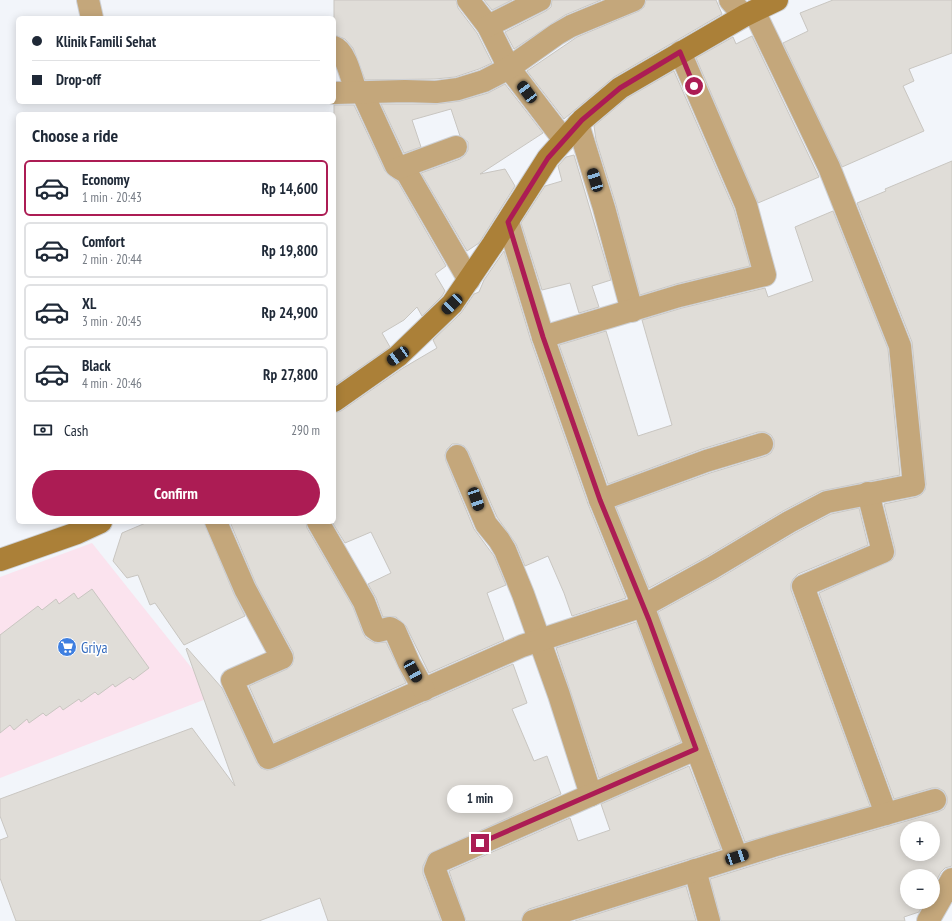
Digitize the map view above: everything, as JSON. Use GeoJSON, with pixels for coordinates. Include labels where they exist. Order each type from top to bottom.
{"type":"FeatureCollection","features":[{"type":"Feature","properties":{"kind":"street"},"geometry":{"type":"LineString","coordinates":[[88,0],[92,16]]}},
{"type":"Feature","properties":{"kind":"street"},"geometry":{"type":"LineString","coordinates":[[468,0],[488,26],[509,68],[564,140]]}},
{"type":"Feature","properties":{"kind":"street"},"geometry":{"type":"LineString","coordinates":[[488,26],[540,0]]}},
{"type":"Feature","properties":{"kind":"street"},"geometry":{"type":"LineString","coordinates":[[336,93],[436,92],[458,89],[484,81],[509,68],[557,34],[571,26],[634,0]]}},
{"type":"Feature","properties":{"kind":"street"},"geometry":{"type":"LineString","coordinates":[[217,524],[245,589],[282,658],[232,680],[268,758],[522,646],[643,606],[712,568],[789,522],[827,502],[914,485],[900,346],[829,167],[749,14],[730,0]]}},
{"type":"Feature","properties":{"kind":"street"},"geometry":{"type":"LineString","coordinates":[[336,401],[398,356],[452,304],[508,222],[548,158],[578,124],[620,88],[680,52],[777,0]]}},
{"type":"Feature","properties":{"kind":"street"},"geometry":{"type":"LineString","coordinates":[[336,48],[343,53],[359,92],[396,166],[407,173],[469,280]]}},
{"type":"Feature","properties":{"kind":"street"},"geometry":{"type":"LineString","coordinates":[[543,337],[679,296],[765,275],[746,205],[680,52]]}},
{"type":"Feature","properties":{"kind":"street"},"geometry":{"type":"LineString","coordinates":[[578,124],[604,208],[632,311]]}},
{"type":"Feature","properties":{"kind":"street"},"geometry":{"type":"LineString","coordinates":[[399,168],[456,147]]}},
{"type":"Feature","properties":{"kind":"street"},"geometry":{"type":"LineString","coordinates":[[508,222],[543,337],[600,500],[643,606],[737,857]]}},
{"type":"Feature","properties":{"kind":"street"},"geometry":{"type":"LineString","coordinates":[[600,500],[706,461],[762,444]]}},
{"type":"Feature","properties":{"kind":"street"},"geometry":{"type":"LineString","coordinates":[[457,456],[486,524],[500,540],[507,555],[540,640],[591,795]]}},
{"type":"Feature","properties":{"kind":"street"},"geometry":{"type":"LineString","coordinates":[[868,493],[883,552],[803,586],[886,814]]}},
{"type":"Feature","properties":{"kind":"street"},"geometry":{"type":"LineString","coordinates":[[0,560],[77,534],[97,524]]}},
{"type":"Feature","properties":{"kind":"street"},"geometry":{"type":"LineString","coordinates":[[319,524],[364,602],[374,628],[378,631],[390,628],[395,631],[409,663],[424,690]]}},
{"type":"Feature","properties":{"kind":"street"},"geometry":{"type":"LineString","coordinates":[[454,921],[435,870],[438,862],[696,749]]}},
{"type":"Feature","properties":{"kind":"street"},"geometry":{"type":"LineString","coordinates":[[534,921],[737,857],[935,800]]}},
{"type":"Feature","properties":{"kind":"street"},"geometry":{"type":"LineString","coordinates":[[695,870],[709,921]]}},
{"type":"Feature","properties":{"kind":"street"},"geometry":{"type":"LineString","coordinates":[[928,921],[952,879]]}},
{"type":"Feature","properties":{"kind":"shaded area"},"geometry":{"type":"Polygon","coordinates":[[[92,543],[214,696],[0,778],[0,577],[92,543]]]}},
{"type":"Feature","properties":{"kind":"building"},"geometry":{"type":"Polygon","coordinates":[[[334,0],[456,0],[458,8],[477,33],[492,63],[455,77],[435,79],[365,80],[353,48],[345,39],[336,36],[336,16],[334,16],[334,0]]]}},
{"type":"Feature","properties":{"kind":"building"},"geometry":{"type":"Polygon","coordinates":[[[484,0],[512,0],[492,10],[484,0]]]}},
{"type":"Feature","properties":{"kind":"building"},"geometry":{"type":"Polygon","coordinates":[[[552,0],[601,0],[565,15],[514,49],[505,32],[546,11],[551,7],[552,0]]]}},
{"type":"Feature","properties":{"kind":"building"},"geometry":{"type":"Polygon","coordinates":[[[646,0],[716,0],[722,14],[614,77],[564,119],[527,71],[577,37],[639,11],[644,7],[646,0]]]}},
{"type":"Feature","properties":{"kind":"building"},"geometry":{"type":"Polygon","coordinates":[[[833,0],[952,0],[952,53],[909,69],[914,81],[903,86],[924,131],[842,167],[783,43],[808,31],[800,13],[833,0]]]}},
{"type":"Feature","properties":{"kind":"building"},"geometry":{"type":"Polygon","coordinates":[[[752,36],[819,177],[758,203],[696,58],[733,37],[736,44],[752,36]]]}},
{"type":"Feature","properties":{"kind":"building"},"geometry":{"type":"Polygon","coordinates":[[[674,71],[734,209],[750,266],[676,284],[640,295],[616,205],[596,140],[594,126],[627,98],[674,71]]]}},
{"type":"Feature","properties":{"kind":"building"},"geometry":{"type":"Polygon","coordinates":[[[505,84],[543,133],[480,174],[505,169],[515,186],[479,243],[467,251],[421,173],[460,159],[468,150],[468,142],[460,136],[451,109],[412,120],[421,147],[404,153],[381,104],[436,104],[460,101],[488,93],[505,84]]]}},
{"type":"Feature","properties":{"kind":"building"},"geometry":{"type":"Polygon","coordinates":[[[334,105],[354,105],[385,171],[398,182],[446,266],[435,274],[445,291],[442,296],[422,316],[417,307],[404,320],[382,333],[390,347],[336,385],[336,112],[334,112],[334,105]]]}},
{"type":"Feature","properties":{"kind":"building"},"geometry":{"type":"Polygon","coordinates":[[[574,155],[611,280],[592,286],[599,307],[579,313],[570,283],[542,290],[521,223],[545,186],[562,181],[558,166],[566,157],[574,155]]]}},
{"type":"Feature","properties":{"kind":"building"},"geometry":{"type":"Polygon","coordinates":[[[952,161],[952,866],[945,868],[940,874],[940,869],[900,869],[900,909],[920,909],[919,912],[904,917],[905,921],[721,921],[710,879],[900,823],[900,861],[940,861],[940,821],[906,821],[944,809],[947,803],[947,797],[944,791],[938,788],[932,788],[894,799],[819,593],[892,560],[895,555],[895,549],[884,504],[917,497],[925,490],[926,484],[912,342],[857,203],[886,191],[885,189],[952,161]]]}},
{"type":"Feature","properties":{"kind":"building"},"geometry":{"type":"Polygon","coordinates":[[[833,211],[888,349],[900,475],[821,491],[783,511],[706,557],[649,588],[616,507],[710,473],[766,456],[771,453],[774,447],[774,440],[771,435],[765,432],[758,432],[702,449],[608,484],[559,345],[606,331],[638,436],[672,425],[642,320],[682,308],[765,288],[768,297],[813,281],[795,227],[833,211]]]}},
{"type":"Feature","properties":{"kind":"building"},"geometry":{"type":"Polygon","coordinates":[[[504,251],[531,341],[588,504],[626,598],[572,616],[548,556],[525,566],[516,544],[497,517],[468,451],[464,446],[452,444],[447,449],[445,455],[446,461],[474,529],[494,556],[506,585],[487,593],[504,640],[429,673],[406,626],[396,617],[383,617],[376,598],[368,584],[391,573],[371,532],[345,543],[333,524],[336,524],[336,412],[341,411],[403,368],[437,348],[433,340],[461,313],[474,294],[479,292],[484,280],[504,251]]]}},
{"type":"Feature","properties":{"kind":"building"},"geometry":{"type":"Polygon","coordinates":[[[859,508],[868,545],[798,574],[793,579],[791,590],[870,806],[745,842],[658,612],[718,579],[795,533],[831,514],[859,508]]]}},
{"type":"Feature","properties":{"kind":"building"},"geometry":{"type":"Polygon","coordinates":[[[143,524],[205,524],[234,594],[245,616],[184,645],[155,603],[150,605],[138,575],[127,578],[113,561],[122,533],[143,524]]]}},
{"type":"Feature","properties":{"kind":"building"},"geometry":{"type":"Polygon","coordinates":[[[231,524],[306,524],[307,528],[353,607],[366,638],[375,643],[386,642],[406,683],[274,742],[249,686],[287,669],[292,665],[294,658],[293,652],[256,584],[231,524]]]}},
{"type":"Feature","properties":{"kind":"building","name":"Griya"},"geometry":{"type":"Polygon","coordinates":[[[92,589],[149,668],[133,680],[130,677],[115,687],[113,684],[98,695],[95,692],[81,702],[79,699],[63,710],[60,706],[46,716],[43,713],[29,723],[27,719],[14,730],[10,725],[0,733],[0,635],[38,606],[42,610],[56,599],[59,604],[74,593],[78,599],[92,589]]]}},
{"type":"Feature","properties":{"kind":"building"},"geometry":{"type":"Polygon","coordinates":[[[636,622],[681,742],[599,778],[556,648],[636,622]]]}},
{"type":"Feature","properties":{"kind":"building"},"geometry":{"type":"Polygon","coordinates":[[[187,648],[222,688],[257,763],[261,768],[267,770],[273,769],[513,664],[527,703],[512,709],[534,761],[547,756],[561,794],[429,854],[423,866],[423,874],[441,921],[328,921],[320,898],[259,921],[16,921],[0,878],[0,840],[8,837],[0,816],[0,799],[192,728],[235,786],[186,649],[187,648]]]}},
{"type":"Feature","properties":{"kind":"building"},"geometry":{"type":"Polygon","coordinates":[[[689,766],[721,849],[529,909],[524,913],[521,921],[466,921],[449,871],[570,818],[578,841],[610,830],[601,804],[689,766]]]}},
{"type":"Feature","properties":{"kind":"building"},"geometry":{"type":"Polygon","coordinates":[[[686,886],[696,921],[575,921],[686,886]]]}},
{"type":"Feature","properties":{"kind":"place","name":"Griya"},"geometry":{"type":"Point","coordinates":[67,647]}},
{"type":"Feature","properties":{"kind":"route"},"geometry":{"type":"LineString","coordinates":[[480,843],[696,749],[649,620],[600,500],[543,337],[508,222],[548,158],[582,120],[620,88],[680,52],[694,86]]}}]}
